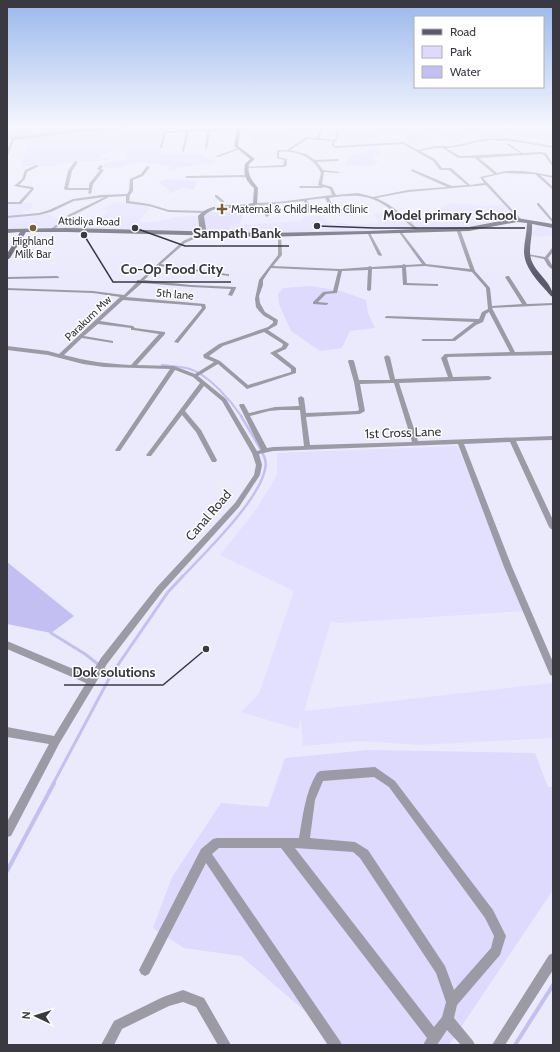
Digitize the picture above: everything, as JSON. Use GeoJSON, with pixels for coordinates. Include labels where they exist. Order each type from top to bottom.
{"type":"FeatureCollection","features":[{"type":"Feature","properties":{"kind":"main road","name":"Attidiya Road"},"geometry":{"type":"LineString","coordinates":[[7,231],[52,230],[279,235],[400,232],[476,228],[520,220],[553,226]]}},
{"type":"Feature","properties":{"kind":"main road"},"geometry":{"type":"LineString","coordinates":[[529,222],[530,227],[527,255],[529,263],[553,295]]}},
{"type":"Feature","properties":{"kind":"main road"},"geometry":{"type":"LineString","coordinates":[[7,258],[24,230]]}},
{"type":"Feature","properties":{"kind":"street"},"geometry":{"type":"LineString","coordinates":[[7,203],[20,203],[33,188],[16,186],[24,176]]}},
{"type":"Feature","properties":{"kind":"street"},"geometry":{"type":"LineString","coordinates":[[69,176],[66,188],[67,190],[91,189]]}},
{"type":"Feature","properties":{"kind":"street"},"geometry":{"type":"LineString","coordinates":[[90,197],[92,184],[98,176]]}},
{"type":"Feature","properties":{"kind":"street"},"geometry":{"type":"LineString","coordinates":[[140,176],[131,180],[131,191],[128,195],[127,202],[149,205],[169,211],[204,212],[225,207],[246,207],[254,204],[353,193],[372,198],[383,203],[397,212],[418,231]]}},
{"type":"Feature","properties":{"kind":"street"},"geometry":{"type":"LineString","coordinates":[[187,177],[240,176]]}},
{"type":"Feature","properties":{"kind":"street"},"geometry":{"type":"LineString","coordinates":[[246,176],[256,188],[254,204]]}},
{"type":"Feature","properties":{"kind":"street"},"geometry":{"type":"LineString","coordinates":[[322,176],[320,185],[322,187]]}},
{"type":"Feature","properties":{"kind":"street"},"geometry":{"type":"LineString","coordinates":[[426,176],[451,187]]}},
{"type":"Feature","properties":{"kind":"street"},"geometry":{"type":"LineString","coordinates":[[458,176],[470,186]]}},
{"type":"Feature","properties":{"kind":"street"},"geometry":{"type":"LineString","coordinates":[[487,176],[481,178],[520,220]]}},
{"type":"Feature","properties":{"kind":"street"},"geometry":{"type":"LineString","coordinates":[[539,176],[553,189]]}},
{"type":"Feature","properties":{"kind":"street"},"geometry":{"type":"LineString","coordinates":[[372,198],[408,191],[487,184]]}},
{"type":"Feature","properties":{"kind":"street"},"geometry":{"type":"LineString","coordinates":[[300,187],[331,188],[334,195]]}},
{"type":"Feature","properties":{"kind":"street"},"geometry":{"type":"LineString","coordinates":[[52,230],[68,216],[111,195]]}},
{"type":"Feature","properties":{"kind":"street"},"geometry":{"type":"LineString","coordinates":[[7,217],[39,214],[50,211],[66,202],[90,197],[128,195]]}},
{"type":"Feature","properties":{"kind":"street"},"geometry":{"type":"LineString","coordinates":[[216,196],[223,202],[225,207]]}},
{"type":"Feature","properties":{"kind":"street"},"geometry":{"type":"LineString","coordinates":[[326,196],[334,211],[355,208]]}},
{"type":"Feature","properties":{"kind":"street"},"geometry":{"type":"LineString","coordinates":[[305,199],[310,212]]}},
{"type":"Feature","properties":{"kind":"street"},"geometry":{"type":"LineString","coordinates":[[261,204],[267,216]]}},
{"type":"Feature","properties":{"kind":"street"},"geometry":{"type":"LineString","coordinates":[[538,204],[553,222]]}},
{"type":"Feature","properties":{"kind":"street"},"geometry":{"type":"LineString","coordinates":[[202,234],[203,229],[201,216],[204,212]]}},
{"type":"Feature","properties":{"kind":"street"},"geometry":{"type":"LineString","coordinates":[[458,229],[473,271],[488,288],[490,308],[513,353]]}},
{"type":"Feature","properties":{"kind":"street"},"geometry":{"type":"LineString","coordinates":[[400,232],[424,265]]}},
{"type":"Feature","properties":{"kind":"street"},"geometry":{"type":"LineString","coordinates":[[368,233],[380,254]]}},
{"type":"Feature","properties":{"kind":"street","name":"Parakum Mw"},"geometry":{"type":"LineString","coordinates":[[60,356],[82,337],[139,281],[184,242],[202,234]]}},
{"type":"Feature","properties":{"kind":"street"},"geometry":{"type":"LineString","coordinates":[[265,330],[286,344],[284,348],[273,353],[294,369],[292,373],[247,387],[218,362],[206,357],[206,354],[221,345],[265,330],[275,324],[276,320],[266,316],[260,310],[257,300],[262,284],[261,280],[280,255],[279,235]]}},
{"type":"Feature","properties":{"kind":"street"},"geometry":{"type":"LineString","coordinates":[[546,258],[553,249]]}},
{"type":"Feature","properties":{"kind":"street"},"geometry":{"type":"LineString","coordinates":[[527,255],[546,258]]}},
{"type":"Feature","properties":{"kind":"street"},"geometry":{"type":"LineString","coordinates":[[546,258],[549,265],[553,269]]}},
{"type":"Feature","properties":{"kind":"street"},"geometry":{"type":"LineString","coordinates":[[158,265],[227,275]]}},
{"type":"Feature","properties":{"kind":"street"},"geometry":{"type":"LineString","coordinates":[[404,265],[405,284],[436,285]]}},
{"type":"Feature","properties":{"kind":"street"},"geometry":{"type":"LineString","coordinates":[[270,268],[340,270],[370,267],[424,265],[473,271]]}},
{"type":"Feature","properties":{"kind":"street"},"geometry":{"type":"LineString","coordinates":[[369,290],[370,267]]}},
{"type":"Feature","properties":{"kind":"street"},"geometry":{"type":"LineString","coordinates":[[326,304],[315,302],[325,293],[335,292],[340,270]]}},
{"type":"Feature","properties":{"kind":"street"},"geometry":{"type":"LineString","coordinates":[[7,278],[57,277]]}},
{"type":"Feature","properties":{"kind":"street"},"geometry":{"type":"LineString","coordinates":[[507,277],[525,305]]}},
{"type":"Feature","properties":{"kind":"street"},"geometry":{"type":"LineString","coordinates":[[139,281],[234,288],[230,295]]}},
{"type":"Feature","properties":{"kind":"street"},"geometry":{"type":"LineString","coordinates":[[7,288],[93,292],[123,297]]}},
{"type":"Feature","properties":{"kind":"street","name":"5th lane"},"geometry":{"type":"LineString","coordinates":[[123,297],[203,305],[204,308],[176,342]]}},
{"type":"Feature","properties":{"kind":"street"},"geometry":{"type":"LineString","coordinates":[[423,340],[453,340],[474,324],[481,321],[484,313],[490,308],[553,304]]}},
{"type":"Feature","properties":{"kind":"street"},"geometry":{"type":"LineString","coordinates":[[387,317],[481,321]]}},
{"type":"Feature","properties":{"kind":"street"},"geometry":{"type":"LineString","coordinates":[[97,322],[133,327],[133,329],[163,332],[133,366]]}},
{"type":"Feature","properties":{"kind":"street"},"geometry":{"type":"LineString","coordinates":[[82,337],[111,342]]}},
{"type":"Feature","properties":{"kind":"street","name":"Canal Road"},"geometry":{"type":"LineString","coordinates":[[7,348],[48,353],[83,362],[174,368],[197,375],[224,400],[260,452],[257,475],[236,505],[160,589],[98,670],[10,820],[7,832]]}},
{"type":"Feature","properties":{"kind":"street"},"geometry":{"type":"LineString","coordinates":[[451,379],[444,358],[447,355],[553,352]]}},
{"type":"Feature","properties":{"kind":"street"},"geometry":{"type":"LineString","coordinates":[[387,357],[415,443]]}},
{"type":"Feature","properties":{"kind":"street"},"geometry":{"type":"LineString","coordinates":[[304,415],[358,413],[362,411],[357,382],[351,361]]}},
{"type":"Feature","properties":{"kind":"street"},"geometry":{"type":"LineString","coordinates":[[197,375],[218,362]]}},
{"type":"Feature","properties":{"kind":"street"},"geometry":{"type":"LineString","coordinates":[[118,450],[174,368]]}},
{"type":"Feature","properties":{"kind":"street"},"geometry":{"type":"LineString","coordinates":[[357,382],[489,378]]}},
{"type":"Feature","properties":{"kind":"street"},"geometry":{"type":"LineString","coordinates":[[149,455],[203,382]]}},
{"type":"Feature","properties":{"kind":"street"},"geometry":{"type":"LineString","coordinates":[[301,398],[307,448]]}},
{"type":"Feature","properties":{"kind":"street"},"geometry":{"type":"LineString","coordinates":[[242,405],[248,415],[260,452]]}},
{"type":"Feature","properties":{"kind":"street"},"geometry":{"type":"LineString","coordinates":[[248,415],[267,409],[280,407],[302,408]]}},
{"type":"Feature","properties":{"kind":"street"},"geometry":{"type":"LineString","coordinates":[[182,411],[199,431],[214,460]]}},
{"type":"Feature","properties":{"kind":"street","name":"1st Cross Lane"},"geometry":{"type":"LineString","coordinates":[[260,452],[307,448],[553,438]]}},
{"type":"Feature","properties":{"kind":"street"},"geometry":{"type":"LineString","coordinates":[[512,440],[553,527]]}},
{"type":"Feature","properties":{"kind":"street"},"geometry":{"type":"LineString","coordinates":[[460,442],[508,567],[553,672]]}},
{"type":"Feature","properties":{"kind":"street"},"geometry":{"type":"LineString","coordinates":[[7,645],[92,681]]}},
{"type":"Feature","properties":{"kind":"street"},"geometry":{"type":"LineString","coordinates":[[7,732],[56,741]]}},
{"type":"Feature","properties":{"kind":"street"},"geometry":{"type":"LineString","coordinates":[[284,843],[431,1041],[447,1020],[452,1002],[496,951],[500,936],[489,914],[392,784],[375,772],[320,776],[316,782],[308,814],[304,843]]}},
{"type":"Feature","properties":{"kind":"street"},"geometry":{"type":"LineString","coordinates":[[145,970],[205,853],[217,843],[304,843],[355,846],[364,854],[441,970],[452,1002]]}},
{"type":"Feature","properties":{"kind":"street"},"geometry":{"type":"LineString","coordinates":[[205,853],[336,1045]]}},
{"type":"Feature","properties":{"kind":"street"},"geometry":{"type":"LineString","coordinates":[[498,1045],[553,959]]}},
{"type":"Feature","properties":{"kind":"street"},"geometry":{"type":"LineString","coordinates":[[107,1045],[118,1025],[161,1004],[183,996],[200,1002],[225,1045]]}},
{"type":"Feature","properties":{"kind":"street"},"geometry":{"type":"LineString","coordinates":[[447,1020],[469,1045]]}},
{"type":"Feature","properties":{"kind":"shaded area"},"geometry":{"type":"Polygon","coordinates":[[[116,202],[149,205],[149,209],[138,222],[154,222],[170,219],[172,217],[201,216],[202,234],[7,231],[7,203],[33,203],[31,210],[24,211],[22,215],[47,213],[62,221],[90,226],[109,211],[102,209],[116,202]]]}},
{"type":"Feature","properties":{"kind":"shaded area"},"geometry":{"type":"Polygon","coordinates":[[[451,203],[483,206],[506,205],[520,220],[448,230],[226,235],[230,227],[237,225],[300,221],[306,216],[322,216],[332,225],[341,223],[352,225],[380,223],[373,214],[392,212],[397,212],[405,220],[424,216],[443,217],[445,216],[440,210],[442,206],[451,203]]]}},
{"type":"Feature","properties":{"kind":"shaded area"},"geometry":{"type":"Polygon","coordinates":[[[537,224],[553,226],[553,235],[537,237],[532,235],[537,224]]]}},
{"type":"Feature","properties":{"kind":"shaded area"},"geometry":{"type":"Polygon","coordinates":[[[457,446],[526,611],[338,623],[331,621],[304,711],[553,683],[553,738],[419,745],[362,741],[303,746],[301,720],[298,729],[241,712],[259,694],[294,591],[220,555],[252,515],[271,486],[277,474],[277,453],[457,446]]]}},
{"type":"Feature","properties":{"kind":"green space"},"geometry":{"type":"Polygon","coordinates":[[[168,179],[196,181],[196,186],[193,190],[175,190],[170,194],[167,188],[159,183],[160,181],[168,179]]]}},
{"type":"Feature","properties":{"kind":"green space"},"geometry":{"type":"Polygon","coordinates":[[[238,211],[243,216],[240,223],[230,227],[226,235],[202,234],[202,214],[205,212],[238,211]]]}},
{"type":"Feature","properties":{"kind":"green space"},"geometry":{"type":"Polygon","coordinates":[[[311,286],[341,291],[366,300],[368,313],[375,328],[350,331],[342,348],[320,351],[291,331],[279,304],[278,294],[283,288],[311,286]]]}},
{"type":"Feature","properties":{"kind":"green space"},"geometry":{"type":"Polygon","coordinates":[[[368,750],[535,753],[548,787],[553,787],[553,890],[449,1045],[327,1045],[307,1013],[241,956],[184,948],[153,928],[172,877],[221,803],[268,807],[285,758],[368,750]]]}},
{"type":"Feature","properties":{"kind":"water"},"geometry":{"type":"Polygon","coordinates":[[[7,562],[74,616],[51,633],[7,624],[7,562]]]}},
{"type":"Feature","properties":{"kind":"waterway"},"geometry":{"type":"LineString","coordinates":[[162,365],[187,368],[205,377],[226,396],[242,417]]}},
{"type":"Feature","properties":{"kind":"waterway"},"geometry":{"type":"LineString","coordinates":[[182,577],[219,538],[248,504],[265,472],[265,459],[241,416]]}},
{"type":"Feature","properties":{"kind":"waterway"},"geometry":{"type":"LineString","coordinates":[[111,675],[168,592],[183,576]]}},
{"type":"Feature","properties":{"kind":"waterway"},"geometry":{"type":"LineString","coordinates":[[51,633],[85,654],[99,665]]}},
{"type":"Feature","properties":{"kind":"waterway"},"geometry":{"type":"LineString","coordinates":[[103,668],[111,675]]}},
{"type":"Feature","properties":{"kind":"waterway"},"geometry":{"type":"LineString","coordinates":[[53,784],[111,675]]}},
{"type":"Feature","properties":{"kind":"waterway"},"geometry":{"type":"LineString","coordinates":[[7,871],[54,783]]}},
{"type":"Feature","properties":{"kind":"waterway"},"geometry":{"type":"LineString","coordinates":[[515,1045],[553,985]]}},
{"type":"Feature","properties":{"kind":"place","name":"Maternal & Child Health Clinic"},"geometry":{"type":"Point","coordinates":[222,209]}},
{"type":"Feature","properties":{"kind":"place","name":"Model primary School"},"geometry":{"type":"Point","coordinates":[317,226]}},
{"type":"Feature","properties":{"kind":"place","name":"Highland Milk Bar"},"geometry":{"type":"Point","coordinates":[33,228]}},
{"type":"Feature","properties":{"kind":"place","name":"Sampath Bank"},"geometry":{"type":"Point","coordinates":[135,228]}},
{"type":"Feature","properties":{"kind":"place","name":"Co-Op Food City"},"geometry":{"type":"Point","coordinates":[84,235]}},
{"type":"Feature","properties":{"kind":"place","name":"Dok solutions"},"geometry":{"type":"Point","coordinates":[206,649]}}]}
